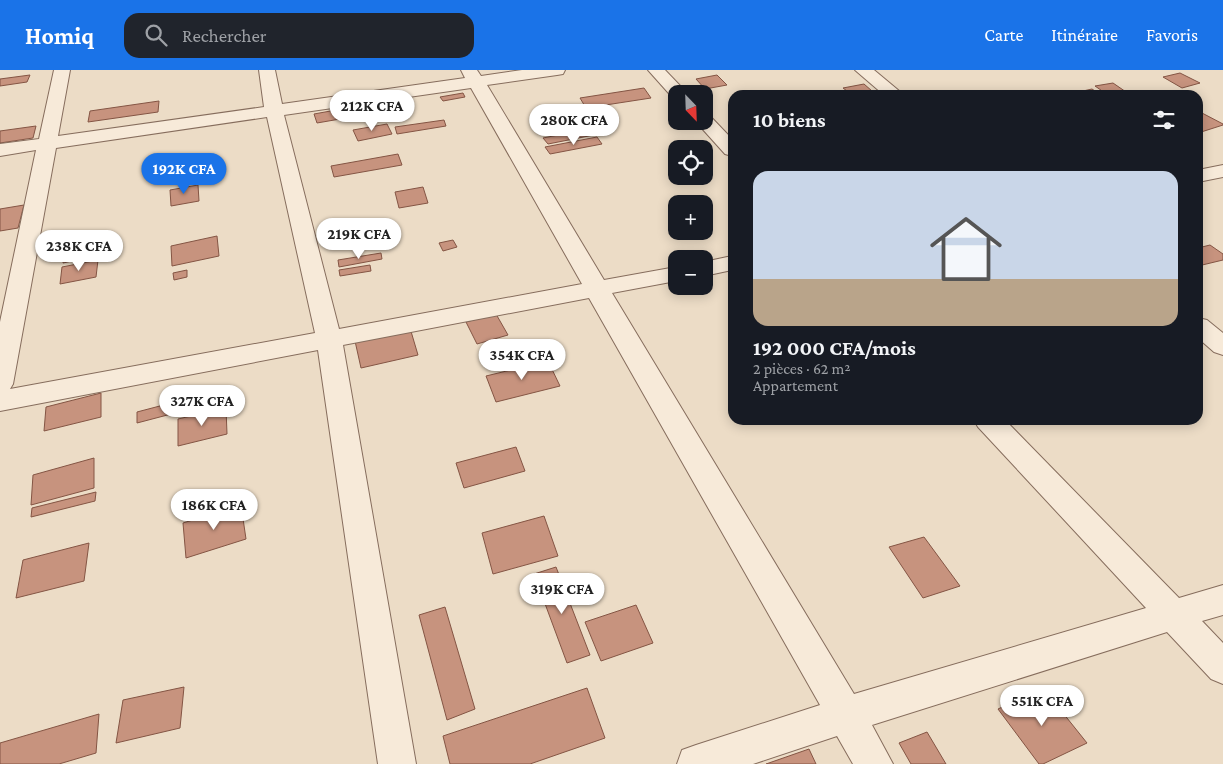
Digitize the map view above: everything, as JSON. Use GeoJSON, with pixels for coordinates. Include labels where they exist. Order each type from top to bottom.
{"type":"FeatureCollection","features":[{"type":"Feature","properties":{"kind":"street"},"geometry":{"type":"LineString","coordinates":[[0,384],[62,70]]}},
{"type":"Feature","properties":{"kind":"street"},"geometry":{"type":"LineString","coordinates":[[267,70],[274,110],[329,339],[397,764]]}},
{"type":"Feature","properties":{"kind":"street"},"geometry":{"type":"LineString","coordinates":[[0,150],[274,110],[472,76],[557,70]]}},
{"type":"Feature","properties":{"kind":"street"},"geometry":{"type":"LineString","coordinates":[[656,70],[670,85]]}},
{"type":"Feature","properties":{"kind":"street"},"geometry":{"type":"LineString","coordinates":[[863,70],[889,90]]}},
{"type":"Feature","properties":{"kind":"street"},"geometry":{"type":"LineString","coordinates":[[472,76],[874,764]]}},
{"type":"Feature","properties":{"kind":"street"},"geometry":{"type":"LineString","coordinates":[[713,130],[728,146]]}},
{"type":"Feature","properties":{"kind":"street"},"geometry":{"type":"LineString","coordinates":[[1203,175],[1223,172]]}},
{"type":"Feature","properties":{"kind":"street"},"geometry":{"type":"LineString","coordinates":[[713,267],[728,265]]}},
{"type":"Feature","properties":{"kind":"street"},"geometry":{"type":"LineString","coordinates":[[0,402],[668,276]]}},
{"type":"Feature","properties":{"kind":"street"},"geometry":{"type":"LineString","coordinates":[[1203,330],[1223,346]]}},
{"type":"Feature","properties":{"kind":"street"},"geometry":{"type":"LineString","coordinates":[[993,425],[1223,668]]}},
{"type":"Feature","properties":{"kind":"street"},"geometry":{"type":"LineString","coordinates":[[696,764],[845,714],[1223,600]]}},
{"type":"Feature","properties":{"kind":"building"},"geometry":{"type":"Polygon","coordinates":[[[1180,73],[1200,83],[1182,88],[1163,77],[1180,73]]]}},
{"type":"Feature","properties":{"kind":"building"},"geometry":{"type":"Polygon","coordinates":[[[30,75],[27,82],[0,86],[0,79],[30,75]]]}},
{"type":"Feature","properties":{"kind":"building"},"geometry":{"type":"Polygon","coordinates":[[[717,75],[727,85],[713,88],[713,85],[701,85],[696,79],[717,75]]]}},
{"type":"Feature","properties":{"kind":"building"},"geometry":{"type":"Polygon","coordinates":[[[1113,83],[1123,90],[1101,90],[1095,86],[1113,83]]]}},
{"type":"Feature","properties":{"kind":"building"},"geometry":{"type":"Polygon","coordinates":[[[864,84],[871,90],[846,90],[843,88],[864,84]]]}},
{"type":"Feature","properties":{"kind":"building"},"geometry":{"type":"Polygon","coordinates":[[[644,88],[651,98],[586,108],[580,98],[644,88]]]}},
{"type":"Feature","properties":{"kind":"building"},"geometry":{"type":"Polygon","coordinates":[[[463,93],[465,97],[443,101],[440,97],[463,93]]]}},
{"type":"Feature","properties":{"kind":"building"},"geometry":{"type":"Polygon","coordinates":[[[159,101],[158,112],[88,122],[90,111],[159,101]]]}},
{"type":"Feature","properties":{"kind":"building"},"geometry":{"type":"Polygon","coordinates":[[[336,110],[340,119],[317,123],[314,114],[336,110]]]}},
{"type":"Feature","properties":{"kind":"building"},"geometry":{"type":"Polygon","coordinates":[[[1203,114],[1223,124],[1203,131],[1203,114]]]}},
{"type":"Feature","properties":{"kind":"building"},"geometry":{"type":"Polygon","coordinates":[[[444,120],[446,126],[397,134],[395,127],[444,120]]]}},
{"type":"Feature","properties":{"kind":"building"},"geometry":{"type":"Polygon","coordinates":[[[387,124],[392,134],[358,141],[353,130],[387,124]]]}},
{"type":"Feature","properties":{"kind":"building"},"geometry":{"type":"Polygon","coordinates":[[[609,125],[614,131],[548,144],[543,138],[609,125]]]}},
{"type":"Feature","properties":{"kind":"building"},"geometry":{"type":"Polygon","coordinates":[[[36,126],[33,138],[0,143],[0,131],[36,126]]]}},
{"type":"Feature","properties":{"kind":"building"},"geometry":{"type":"Polygon","coordinates":[[[597,137],[602,144],[550,154],[545,147],[597,137]]]}},
{"type":"Feature","properties":{"kind":"building"},"geometry":{"type":"Polygon","coordinates":[[[398,154],[402,165],[334,177],[331,166],[398,154]]]}},
{"type":"Feature","properties":{"kind":"building"},"geometry":{"type":"Polygon","coordinates":[[[198,185],[199,201],[171,206],[170,190],[198,185]]]}},
{"type":"Feature","properties":{"kind":"building"},"geometry":{"type":"Polygon","coordinates":[[[423,187],[428,203],[399,208],[395,192],[423,187]]]}},
{"type":"Feature","properties":{"kind":"building"},"geometry":{"type":"Polygon","coordinates":[[[24,205],[18,228],[0,231],[0,209],[24,205]]]}},
{"type":"Feature","properties":{"kind":"building"},"geometry":{"type":"Polygon","coordinates":[[[217,236],[219,256],[172,266],[171,246],[217,236]]]}},
{"type":"Feature","properties":{"kind":"building"},"geometry":{"type":"Polygon","coordinates":[[[453,240],[457,247],[443,251],[439,243],[453,240]]]}},
{"type":"Feature","properties":{"kind":"building"},"geometry":{"type":"Polygon","coordinates":[[[1210,245],[1223,254],[1223,260],[1203,265],[1203,247],[1210,245]]]}},
{"type":"Feature","properties":{"kind":"building"},"geometry":{"type":"Polygon","coordinates":[[[99,246],[99,255],[63,263],[64,253],[99,246]]]}},
{"type":"Feature","properties":{"kind":"building"},"geometry":{"type":"Polygon","coordinates":[[[381,253],[382,259],[339,267],[338,260],[381,253]]]}},
{"type":"Feature","properties":{"kind":"building"},"geometry":{"type":"Polygon","coordinates":[[[98,260],[96,277],[60,284],[62,267],[98,260]]]}},
{"type":"Feature","properties":{"kind":"building"},"geometry":{"type":"Polygon","coordinates":[[[370,265],[371,271],[340,276],[339,270],[370,265]]]}},
{"type":"Feature","properties":{"kind":"building"},"geometry":{"type":"Polygon","coordinates":[[[187,270],[187,277],[174,280],[173,273],[187,270]]]}},
{"type":"Feature","properties":{"kind":"building"},"geometry":{"type":"Polygon","coordinates":[[[496,314],[508,335],[477,344],[466,322],[496,314]]]}},
{"type":"Feature","properties":{"kind":"building"},"geometry":{"type":"Polygon","coordinates":[[[410,328],[418,355],[361,368],[355,341],[410,328]]]}},
{"type":"Feature","properties":{"kind":"building"},"geometry":{"type":"Polygon","coordinates":[[[548,361],[560,386],[496,402],[486,376],[548,361]]]}},
{"type":"Feature","properties":{"kind":"building"},"geometry":{"type":"Polygon","coordinates":[[[101,393],[101,417],[44,431],[46,407],[101,393]]]}},
{"type":"Feature","properties":{"kind":"building"},"geometry":{"type":"Polygon","coordinates":[[[175,402],[175,413],[137,423],[137,412],[175,402]]]}},
{"type":"Feature","properties":{"kind":"building"},"geometry":{"type":"Polygon","coordinates":[[[226,408],[227,434],[178,446],[178,419],[226,408]]]}},
{"type":"Feature","properties":{"kind":"building"},"geometry":{"type":"Polygon","coordinates":[[[516,447],[525,471],[464,488],[456,463],[516,447]]]}},
{"type":"Feature","properties":{"kind":"building"},"geometry":{"type":"Polygon","coordinates":[[[94,458],[94,488],[31,505],[33,475],[94,458]]]}},
{"type":"Feature","properties":{"kind":"building"},"geometry":{"type":"Polygon","coordinates":[[[96,492],[95,501],[31,517],[32,508],[96,492]]]}},
{"type":"Feature","properties":{"kind":"building"},"geometry":{"type":"Polygon","coordinates":[[[241,505],[246,539],[186,558],[183,523],[241,505]]]}},
{"type":"Feature","properties":{"kind":"building"},"geometry":{"type":"Polygon","coordinates":[[[544,516],[558,556],[493,574],[482,533],[544,516]]]}},
{"type":"Feature","properties":{"kind":"building"},"geometry":{"type":"Polygon","coordinates":[[[924,537],[960,586],[923,598],[889,547],[924,537]]]}},
{"type":"Feature","properties":{"kind":"building"},"geometry":{"type":"Polygon","coordinates":[[[89,543],[84,581],[16,598],[23,560],[89,543]]]}},
{"type":"Feature","properties":{"kind":"building"},"geometry":{"type":"Polygon","coordinates":[[[556,567],[590,655],[567,663],[534,574],[556,567]]]}},
{"type":"Feature","properties":{"kind":"building"},"geometry":{"type":"Polygon","coordinates":[[[636,605],[653,643],[601,661],[585,622],[636,605]]]}},
{"type":"Feature","properties":{"kind":"building"},"geometry":{"type":"Polygon","coordinates":[[[445,607],[475,709],[447,720],[419,615],[445,607]]]}},
{"type":"Feature","properties":{"kind":"building"},"geometry":{"type":"Polygon","coordinates":[[[184,687],[180,728],[116,743],[123,700],[184,687]]]}},
{"type":"Feature","properties":{"kind":"building"},"geometry":{"type":"Polygon","coordinates":[[[587,688],[605,738],[530,764],[450,764],[443,736],[587,688]]]}},
{"type":"Feature","properties":{"kind":"building"},"geometry":{"type":"Polygon","coordinates":[[[1043,688],[1087,743],[1043,764],[1039,764],[998,709],[1043,688]]]}},
{"type":"Feature","properties":{"kind":"building"},"geometry":{"type":"Polygon","coordinates":[[[99,714],[96,753],[59,764],[0,764],[0,743],[99,714]]]}},
{"type":"Feature","properties":{"kind":"building"},"geometry":{"type":"Polygon","coordinates":[[[927,732],[946,764],[911,764],[899,743],[927,732]]]}},
{"type":"Feature","properties":{"kind":"building"},"geometry":{"type":"Polygon","coordinates":[[[809,749],[816,764],[766,764],[809,749]]]}}]}
